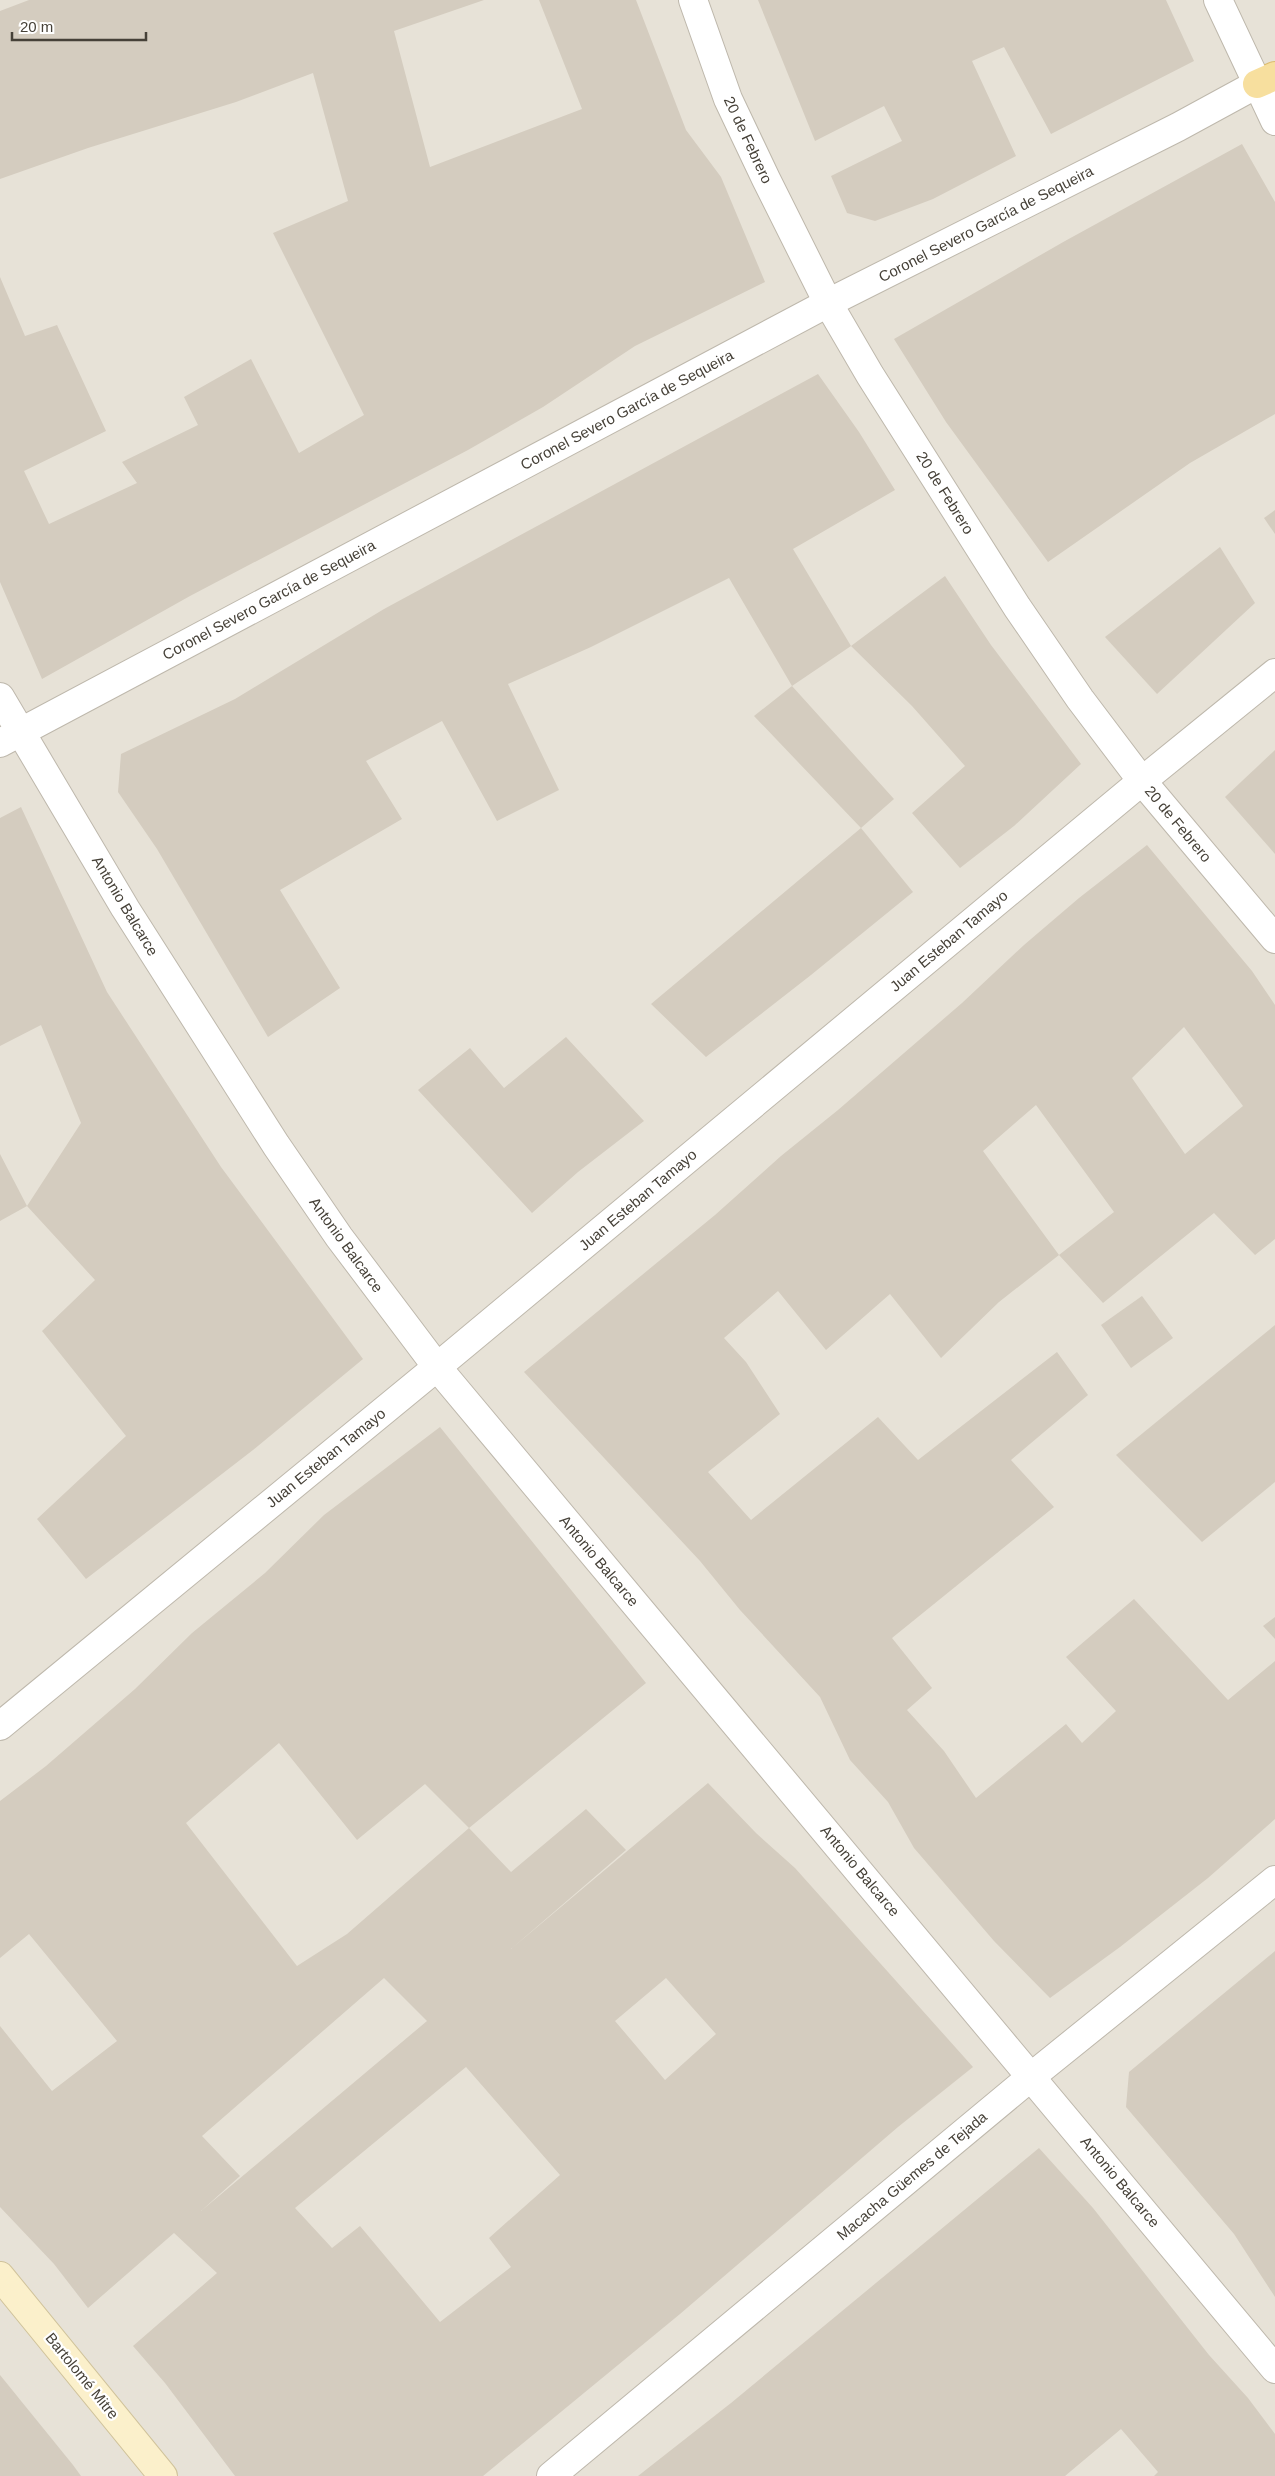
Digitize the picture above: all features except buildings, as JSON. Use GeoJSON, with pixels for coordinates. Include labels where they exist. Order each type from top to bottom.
{"type":"FeatureCollection","features":[{"type":"Feature","properties":{"kind":"street","name":"20 de Febrero"},"geometry":{"type":"LineString","coordinates":[[693,0],[728,99],[828,303],[870,375],[1017,607],[1080,699],[1142,781],[1275,939]]}},
{"type":"Feature","properties":{"kind":"street"},"geometry":{"type":"LineString","coordinates":[[1218,0],[1266,80],[1275,121]]}},
{"type":"Feature","properties":{"kind":"street","name":"Coronel Severo García de Sequeira"},"geometry":{"type":"LineString","coordinates":[[11,738],[828,303],[1178,127],[1266,80]]}},
{"type":"Feature","properties":{"kind":"street","name":"Juan Esteban Tamayo"},"geometry":{"type":"LineString","coordinates":[[0,1726],[1275,673]]}},
{"type":"Feature","properties":{"kind":"street","name":"Antonio Balcarce"},"geometry":{"type":"LineString","coordinates":[[0,697],[11,738],[125,908],[276,1145],[339,1238],[437,1367],[1032,2076],[1275,2369]]}},
{"type":"Feature","properties":{"kind":"street","name":"Macacha Güemes de Tejada"},"geometry":{"type":"LineString","coordinates":[[551,2476],[1032,2076],[1275,1880]]}},
{"type":"Feature","properties":{"kind":"street","name":"Bartolomé Mitre"},"geometry":{"type":"LineString","coordinates":[[0,2276],[163,2476]]}},
{"type":"Feature","properties":{"kind":"shaded area"},"geometry":{"type":"Polygon","coordinates":[[[0,0],[1275,0],[1275,2476],[0,2476],[0,0]]]}}]}
